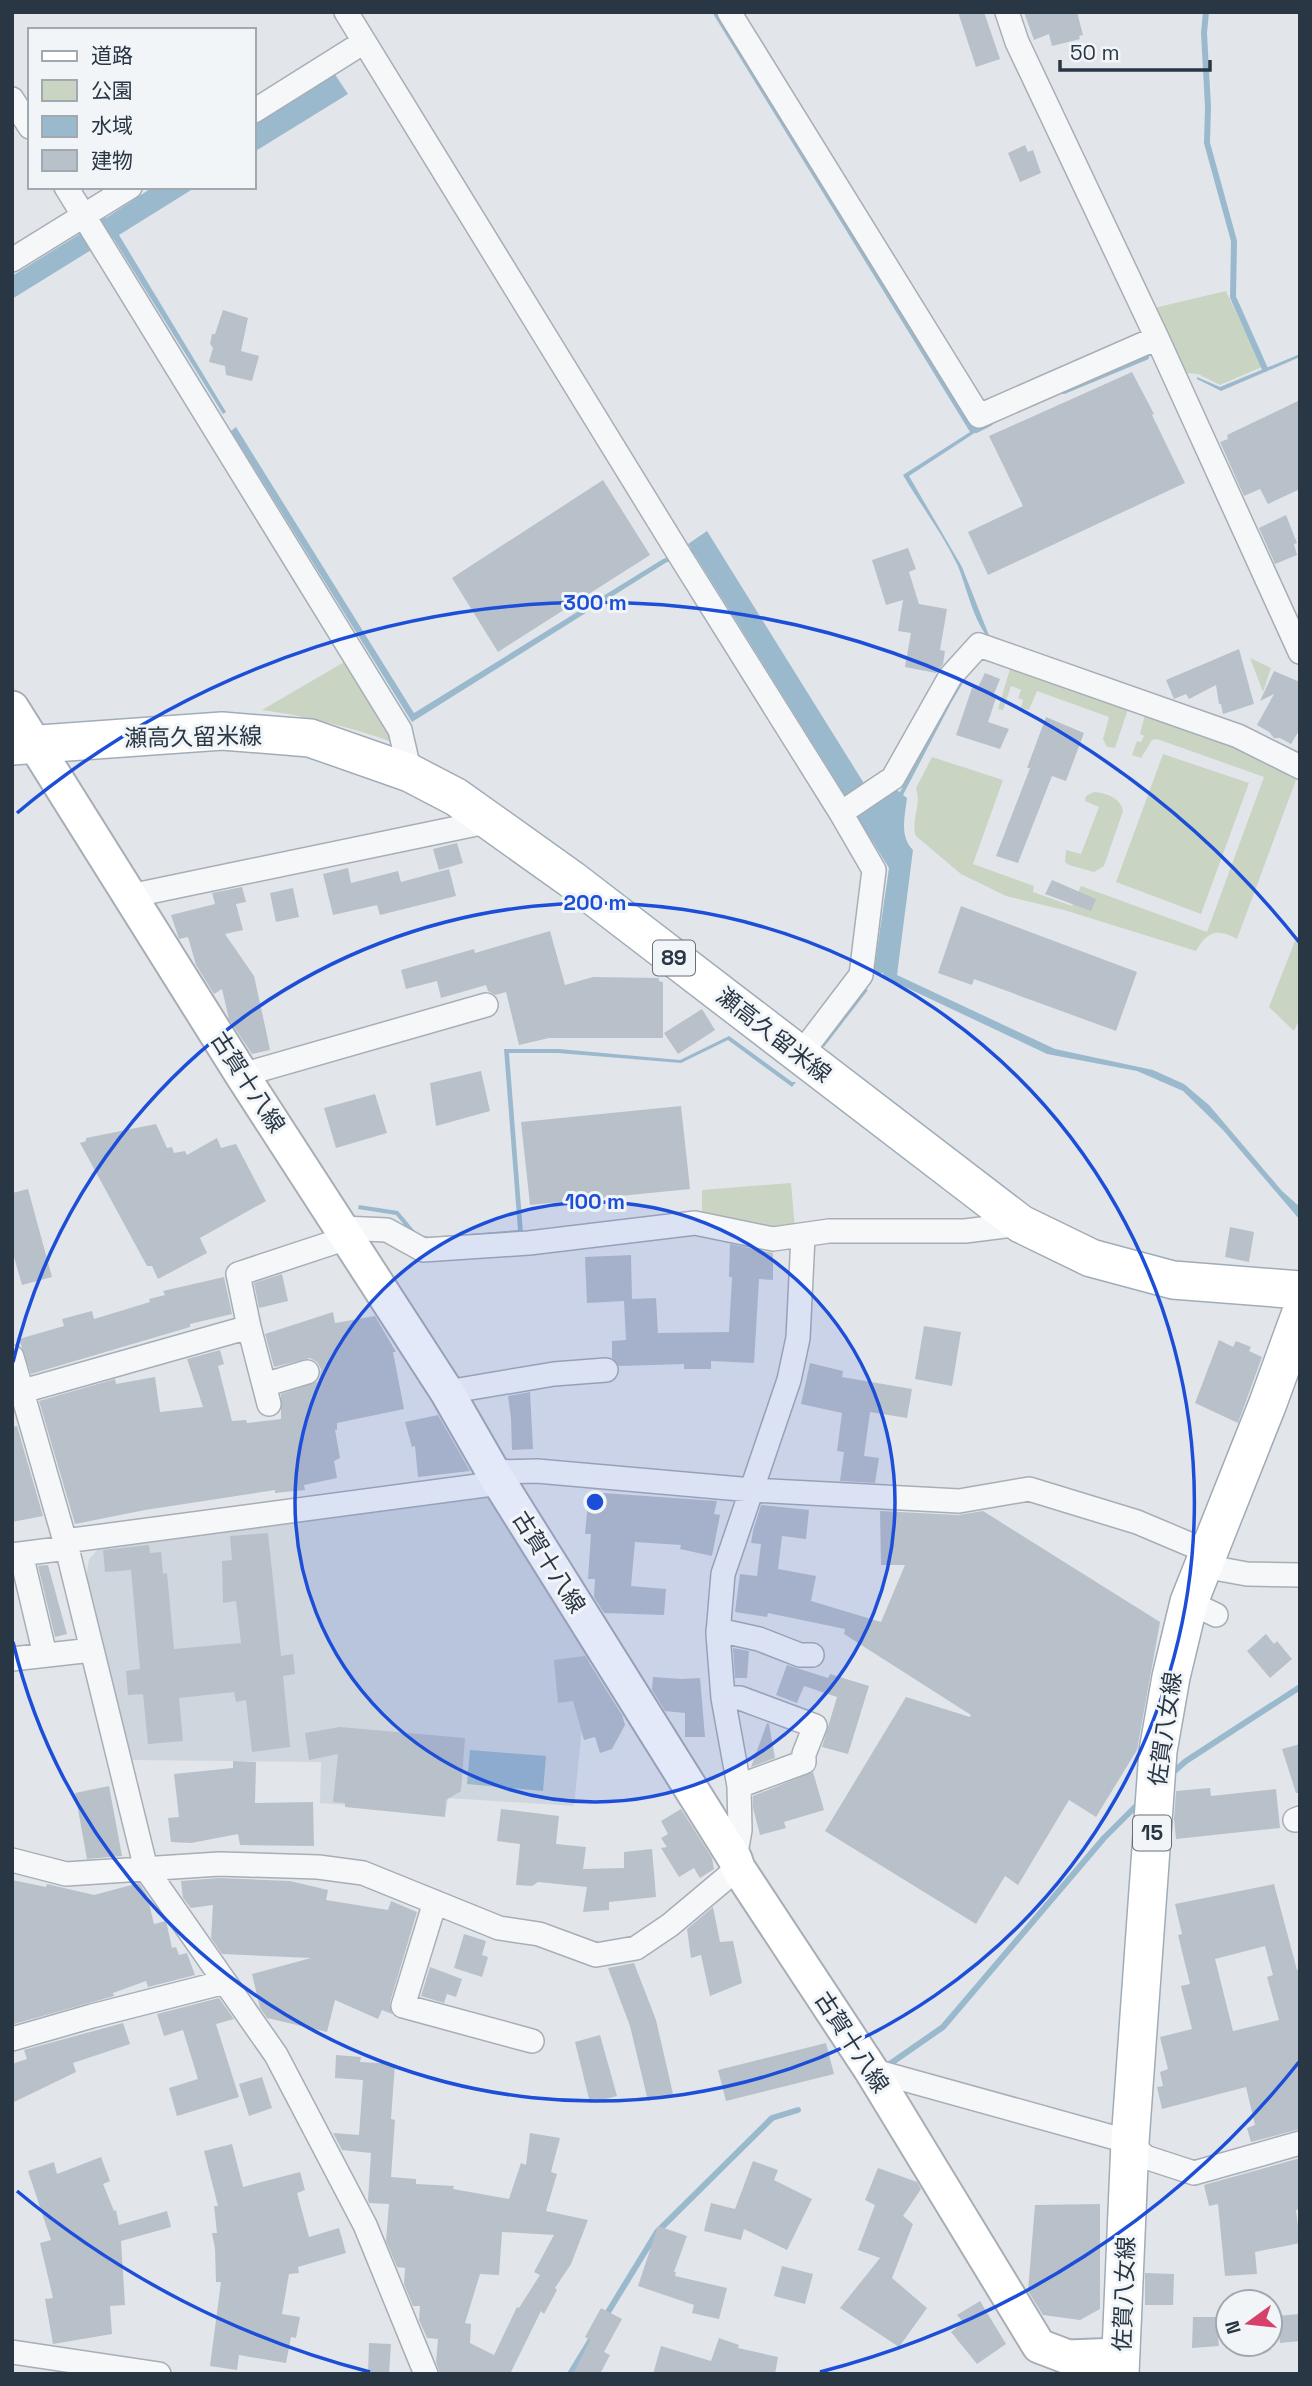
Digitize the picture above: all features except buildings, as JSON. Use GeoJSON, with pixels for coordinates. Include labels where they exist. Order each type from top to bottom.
{"type":"FeatureCollection","features":[{"type":"Feature","properties":{"kind":"main road","name":"古賀十八線"},"geometry":{"type":"LineString","coordinates":[[12,708],[23,745],[130,896],[447,1392],[496,1478],[736,1864],[871,2070],[1039,2346],[1068,2357],[1121,2364]]}},
{"type":"Feature","properties":{"kind":"main road","name":"瀬高久留米線"},"geometry":{"type":"LineString","coordinates":[[23,745],[222,731],[310,738],[410,773],[456,797],[492,821],[1021,1224],[1091,1258],[1173,1280],[1300,1290]]}},
{"type":"Feature","properties":{"kind":"main road","name":"佐賀八女線"},"geometry":{"type":"LineString","coordinates":[[1121,2364],[1130,2142],[1158,1751],[1171,1677],[1203,1608],[1205,1559],[1268,1403],[1300,1315]]}},
{"type":"Feature","properties":{"kind":"street"},"geometry":{"type":"LineString","coordinates":[[346,12],[874,870],[861,975],[800,1055]]}},
{"type":"Feature","properties":{"kind":"street"},"geometry":{"type":"LineString","coordinates":[[729,12],[979,416],[1157,338]]}},
{"type":"Feature","properties":{"kind":"street"},"geometry":{"type":"LineString","coordinates":[[1007,12],[1017,42],[1157,338],[1300,652]]}},
{"type":"Feature","properties":{"kind":"street"},"geometry":{"type":"LineString","coordinates":[[256,110],[364,42]]}},
{"type":"Feature","properties":{"kind":"street"},"geometry":{"type":"LineString","coordinates":[[12,99],[28,124]]}},
{"type":"Feature","properties":{"kind":"street"},"geometry":{"type":"LineString","coordinates":[[67,189],[401,730],[410,773]]}},
{"type":"Feature","properties":{"kind":"street"},"geometry":{"type":"LineString","coordinates":[[12,260],[127,189]]}},
{"type":"Feature","properties":{"kind":"street"},"geometry":{"type":"LineString","coordinates":[[841,813],[893,778],[950,677],[979,645],[1238,736],[1300,767]]}},
{"type":"Feature","properties":{"kind":"street"},"geometry":{"type":"LineString","coordinates":[[130,896],[492,821]]}},
{"type":"Feature","properties":{"kind":"street"},"geometry":{"type":"LineString","coordinates":[[242,1075],[486,1005]]}},
{"type":"Feature","properties":{"kind":"street"},"geometry":{"type":"LineString","coordinates":[[307,1372],[266,1394],[238,1275],[344,1233],[387,1230],[424,1250],[529,1243],[695,1223],[773,1239],[803,1237],[829,1231],[965,1231],[1021,1224]]}},
{"type":"Feature","properties":{"kind":"street"},"geometry":{"type":"LineString","coordinates":[[12,1860],[66,1874],[219,1864],[318,1867],[363,1873],[499,1928],[539,1934],[596,1955],[636,1948],[670,1925],[736,1864],[740,1830],[739,1786],[723,1698],[718,1630],[723,1574],[789,1380],[798,1338],[803,1237]]}},
{"type":"Feature","properties":{"kind":"street"},"geometry":{"type":"LineString","coordinates":[[21,1402],[249,1327]]}},
{"type":"Feature","properties":{"kind":"street"},"geometry":{"type":"LineString","coordinates":[[12,1357],[21,1402],[66,1544],[146,1869],[276,2055],[365,2225],[426,2374]]}},
{"type":"Feature","properties":{"kind":"street"},"geometry":{"type":"LineString","coordinates":[[447,1392],[554,1374],[606,1370]]}},
{"type":"Feature","properties":{"kind":"street"},"geometry":{"type":"LineString","coordinates":[[45,1655],[17,1555],[66,1544],[537,1471],[752,1490],[959,1501],[1028,1489],[1137,1522],[1205,1559],[1247,1574],[1300,1575]]}},
{"type":"Feature","properties":{"kind":"street"},"geometry":{"type":"LineString","coordinates":[[718,1630],[759,1639],[800,1655],[813,1655]]}},
{"type":"Feature","properties":{"kind":"street"},"geometry":{"type":"LineString","coordinates":[[12,1659],[92,1650]]}},
{"type":"Feature","properties":{"kind":"street"},"geometry":{"type":"LineString","coordinates":[[723,1698],[740,1698],[814,1726],[804,1754],[804,1762],[739,1786]]}},
{"type":"Feature","properties":{"kind":"street"},"geometry":{"type":"LineString","coordinates":[[435,1902],[403,2006],[532,2041]]}},
{"type":"Feature","properties":{"kind":"street"},"geometry":{"type":"LineString","coordinates":[[12,2039],[92,2015],[225,1982]]}},
{"type":"Feature","properties":{"kind":"street"},"geometry":{"type":"LineString","coordinates":[[871,2070],[1130,2142],[1145,2157],[1194,2173],[1300,2143]]}},
{"type":"Feature","properties":{"kind":"street"},"geometry":{"type":"LineString","coordinates":[[12,2352],[69,2367],[159,2374]]}},
{"type":"Feature","properties":{"kind":"shaded area"},"geometry":{"type":"Polygon","coordinates":[[[497,1493],[602,1659],[575,1665],[582,1727],[574,1806],[448,1798],[446,1812],[320,1803],[321,1762],[127,1760],[85,1584],[89,1559],[100,1547],[497,1493]]]}},
{"type":"Feature","properties":{"kind":"green space"},"geometry":{"type":"Polygon","coordinates":[[[1226,291],[1262,367],[1220,385],[1198,374],[1185,373],[1154,308],[1226,291]]]}},
{"type":"Feature","properties":{"kind":"green space"},"geometry":{"type":"Polygon","coordinates":[[[351,658],[397,732],[389,741],[326,722],[262,710],[351,658]]]}},
{"type":"Feature","properties":{"kind":"green space"},"geometry":{"type":"Polygon","coordinates":[[[1250,658],[1271,668],[1263,692],[1250,658]]]}},
{"type":"Feature","properties":{"kind":"green space"},"geometry":{"type":"Polygon","coordinates":[[[1010,669],[1128,709],[1115,748],[1107,747],[1103,739],[1109,717],[1037,691],[1029,710],[1021,708],[1023,700],[1018,698],[1021,690],[1011,686],[1003,710],[998,709],[1010,669]]]}},
{"type":"Feature","properties":{"kind":"green space"},"geometry":{"type":"Polygon","coordinates":[[[1145,715],[1240,748],[1296,780],[1237,939],[1224,933],[1214,933],[1204,939],[1196,951],[1064,910],[1006,896],[961,874],[916,836],[916,788],[932,757],[1003,780],[973,864],[1034,886],[1033,892],[1072,906],[1081,886],[1207,932],[1264,777],[1157,739],[1152,740],[1141,758],[1132,755],[1137,741],[1141,742],[1144,736],[1140,734],[1145,715]]]}},
{"type":"Feature","properties":{"kind":"green space"},"geometry":{"type":"Polygon","coordinates":[[[1163,754],[1249,783],[1201,914],[1116,882],[1163,754]]]}},
{"type":"Feature","properties":{"kind":"green space"},"geometry":{"type":"Polygon","coordinates":[[[1094,792],[1112,797],[1122,806],[1123,811],[1104,866],[1094,872],[1065,862],[1066,850],[1081,854],[1099,807],[1085,801],[1086,796],[1094,792]]]}},
{"type":"Feature","properties":{"kind":"green space"},"geometry":{"type":"Polygon","coordinates":[[[1295,941],[1300,943],[1300,1018],[1294,1031],[1269,1007],[1295,941]]]}},
{"type":"Feature","properties":{"kind":"green space"},"geometry":{"type":"Polygon","coordinates":[[[791,1183],[795,1229],[779,1230],[702,1213],[702,1190],[791,1183]]]}},
{"type":"Feature","properties":{"kind":"water"},"geometry":{"type":"Polygon","coordinates":[[[712,12],[718,12],[976,430],[909,476],[962,567],[990,638],[975,615],[951,552],[903,475],[970,432],[712,12]]]}},
{"type":"Feature","properties":{"kind":"water"},"geometry":{"type":"Polygon","coordinates":[[[334,73],[348,94],[256,151],[256,123],[334,73]]]}},
{"type":"Feature","properties":{"kind":"water"},"geometry":{"type":"Polygon","coordinates":[[[150,189],[193,189],[119,235],[226,412],[223,414],[113,238],[108,241],[98,218],[106,218],[150,189]]]}},
{"type":"Feature","properties":{"kind":"water"},"geometry":{"type":"Polygon","coordinates":[[[86,230],[96,247],[12,299],[12,276],[86,230]]]}},
{"type":"Feature","properties":{"kind":"water"},"geometry":{"type":"Polygon","coordinates":[[[1300,354],[1300,357],[1221,391],[1197,379],[1220,387],[1300,354]]]}},
{"type":"Feature","properties":{"kind":"water"},"geometry":{"type":"Polygon","coordinates":[[[236,427],[414,713],[663,559],[672,556],[673,562],[667,562],[412,722],[231,431],[236,427]]]}},
{"type":"Feature","properties":{"kind":"water"},"geometry":{"type":"Polygon","coordinates":[[[707,531],[865,785],[846,797],[695,555],[690,556],[688,549],[691,548],[688,544],[707,531]]]}},
{"type":"Feature","properties":{"kind":"water"},"geometry":{"type":"Polygon","coordinates":[[[974,664],[903,795],[907,798],[904,832],[913,850],[897,975],[1055,1049],[1153,1070],[1184,1084],[1209,1105],[1282,1191],[1300,1207],[1300,1220],[1223,1130],[1183,1091],[1137,1071],[1047,1054],[874,971],[889,868],[856,815],[896,790],[900,792],[959,680],[974,664]]]}},
{"type":"Feature","properties":{"kind":"water"},"geometry":{"type":"Polygon","coordinates":[[[865,989],[868,990],[824,1047],[821,1045],[865,989]]]}},
{"type":"Feature","properties":{"kind":"water"},"geometry":{"type":"Polygon","coordinates":[[[729,1036],[792,1082],[796,1082],[792,1087],[728,1040],[681,1063],[558,1053],[509,1053],[523,1233],[429,1241],[415,1238],[396,1215],[358,1209],[359,1205],[398,1211],[418,1235],[430,1237],[518,1230],[504,1049],[559,1049],[680,1060],[729,1036]]]}},
{"type":"Feature","properties":{"kind":"water"},"geometry":{"type":"Polygon","coordinates":[[[470,1750],[546,1756],[543,1791],[467,1784],[470,1750]]]}},
{"type":"Feature","properties":{"kind":"waterway"},"geometry":{"type":"LineString","coordinates":[[1206,12],[1204,33],[1207,143],[1234,241],[1233,297],[1265,369]]}},
{"type":"Feature","properties":{"kind":"waterway"},"geometry":{"type":"LineString","coordinates":[[1064,391],[1146,357]]}},
{"type":"Feature","properties":{"kind":"waterway"},"geometry":{"type":"LineString","coordinates":[[976,430],[990,423]]}},
{"type":"Feature","properties":{"kind":"waterway"},"geometry":{"type":"LineString","coordinates":[[1171,1774],[1186,1761],[1300,1687]]}},
{"type":"Feature","properties":{"kind":"waterway"},"geometry":{"type":"LineString","coordinates":[[884,2068],[943,2027],[1104,1838],[1139,1803]]}},
{"type":"Feature","properties":{"kind":"waterway"},"geometry":{"type":"LineString","coordinates":[[605,2317],[657,2232],[772,2118],[798,2110]]}},
{"type":"Feature","properties":{"kind":"waterway"},"geometry":{"type":"LineString","coordinates":[[570,2374],[592,2338]]}}]}
